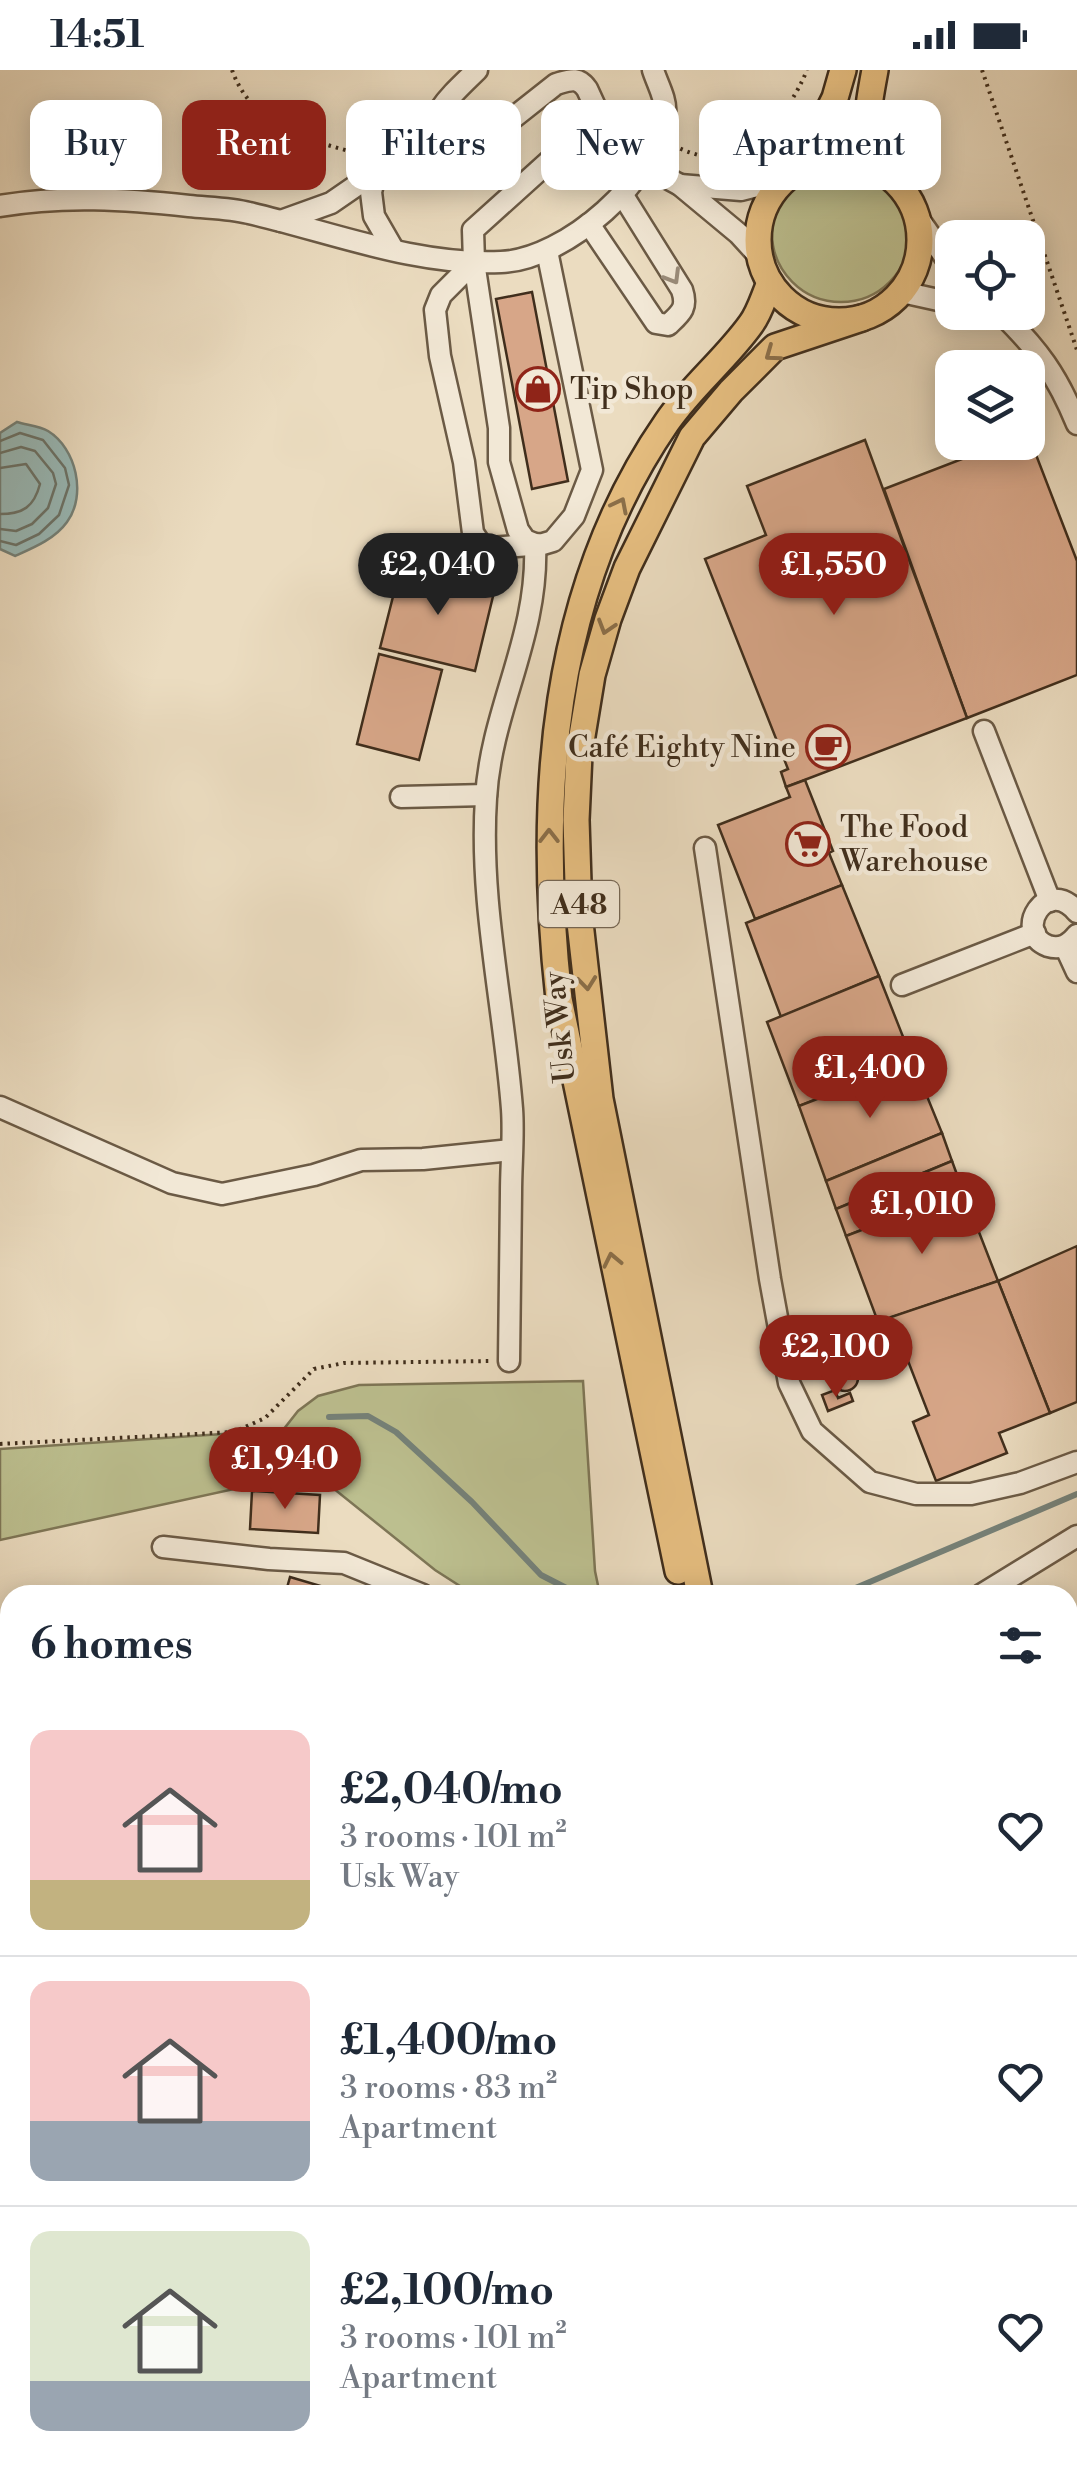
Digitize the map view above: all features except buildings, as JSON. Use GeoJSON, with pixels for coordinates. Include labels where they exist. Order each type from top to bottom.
{"type":"FeatureCollection","features":[{"type":"Feature","properties":{"kind":"main road"},"geometry":{"type":"LineString","coordinates":[[834,100],[843,70]]}},
{"type":"Feature","properties":{"kind":"main road"},"geometry":{"type":"LineString","coordinates":[[869,100],[875,70]]}},
{"type":"Feature","properties":{"kind":"main road"},"geometry":{"type":"LineString","coordinates":[[777,190],[767,201],[758,228],[759,256],[770,282],[782,299],[806,314],[834,321],[862,318]]}},
{"type":"Feature","properties":{"kind":"main road"},"geometry":{"type":"LineString","coordinates":[[902,292],[916,267],[920,247],[918,218],[903,190]]}},
{"type":"Feature","properties":{"kind":"main road","name":"Usk Way"},"geometry":{"type":"LineString","coordinates":[[681,1585],[559,999],[550,920],[549,812],[554,732],[575,625],[594,561],[619,504],[668,421],[754,322],[770,282]]}},
{"type":"Feature","properties":{"kind":"main road","name":"A48"},"geometry":{"type":"LineString","coordinates":[[862,318],[880,310],[902,292]]}},
{"type":"Feature","properties":{"kind":"main road","name":"Usk Way"},"geometry":{"type":"LineString","coordinates":[[698,1585],[600,1099],[579,914],[579,754],[592,675],[608,620],[627,568],[692,437],[775,348],[862,318]]}},
{"type":"Feature","properties":{"kind":"street"},"geometry":{"type":"LineString","coordinates":[[447,100],[477,70]]}},
{"type":"Feature","properties":{"kind":"street"},"geometry":{"type":"LineString","coordinates":[[653,70],[663,100]]}},
{"type":"Feature","properties":{"kind":"street"},"geometry":{"type":"LineString","coordinates":[[521,112],[556,84],[572,79],[588,88],[593,100]]}},
{"type":"Feature","properties":{"kind":"street"},"geometry":{"type":"LineString","coordinates":[[535,544],[525,540],[518,530],[499,462],[499,428],[474,262],[473,230],[541,169]]}},
{"type":"Feature","properties":{"kind":"street"},"geometry":{"type":"LineString","coordinates":[[680,185],[699,187]]}},
{"type":"Feature","properties":{"kind":"street"},"geometry":{"type":"LineString","coordinates":[[680,185],[759,256]]}},
{"type":"Feature","properties":{"kind":"street"},"geometry":{"type":"LineString","coordinates":[[282,222],[331,204],[350,190]]}},
{"type":"Feature","properties":{"kind":"street"},"geometry":{"type":"LineString","coordinates":[[372,190],[374,216],[393,249]]}},
{"type":"Feature","properties":{"kind":"street"},"geometry":{"type":"LineString","coordinates":[[0,206],[45,198],[244,211],[433,258],[504,262],[547,251],[590,224],[625,190]]}},
{"type":"Feature","properties":{"kind":"street"},"geometry":{"type":"LineString","coordinates":[[590,224],[656,322],[668,324],[682,312],[686,302],[682,290],[622,194]]}},
{"type":"Feature","properties":{"kind":"street"},"geometry":{"type":"LineString","coordinates":[[918,218],[935,242]]}},
{"type":"Feature","properties":{"kind":"street"},"geometry":{"type":"LineString","coordinates":[[474,262],[449,285],[434,310],[440,356],[464,462],[470,523],[481,546],[535,544],[552,541],[564,530],[587,488],[592,470],[547,251]]}},
{"type":"Feature","properties":{"kind":"street"},"geometry":{"type":"LineString","coordinates":[[902,292],[935,300]]}},
{"type":"Feature","properties":{"kind":"street"},"geometry":{"type":"LineString","coordinates":[[1014,330],[1028,340]]}},
{"type":"Feature","properties":{"kind":"street"},"geometry":{"type":"LineString","coordinates":[[1018,330],[1062,386],[1077,424]]}},
{"type":"Feature","properties":{"kind":"street"},"geometry":{"type":"LineString","coordinates":[[509,1361],[512,1112],[484,873],[486,795],[493,748],[535,594],[535,544]]}},
{"type":"Feature","properties":{"kind":"street"},"geometry":{"type":"LineString","coordinates":[[984,731],[1050,901]]}},
{"type":"Feature","properties":{"kind":"street"},"geometry":{"type":"LineString","coordinates":[[400,798],[486,795]]}},
{"type":"Feature","properties":{"kind":"street"},"geometry":{"type":"LineString","coordinates":[[705,848],[770,1279],[789,1382],[812,1432],[870,1482],[916,1494],[971,1494],[1020,1483],[1077,1462]]}},
{"type":"Feature","properties":{"kind":"street"},"geometry":{"type":"LineString","coordinates":[[1077,912],[1064,901],[1050,901],[1034,917],[1035,933],[1050,947],[1071,941],[1077,972]]}},
{"type":"Feature","properties":{"kind":"street"},"geometry":{"type":"LineString","coordinates":[[902,985],[1035,933]]}},
{"type":"Feature","properties":{"kind":"street"},"geometry":{"type":"LineString","coordinates":[[0,1107],[172,1182],[222,1194],[314,1175],[361,1160],[423,1159],[512,1150]]}},
{"type":"Feature","properties":{"kind":"street"},"geometry":{"type":"LineString","coordinates":[[996,1585],[1077,1536]]}},
{"type":"Feature","properties":{"kind":"street"},"geometry":{"type":"LineString","coordinates":[[163,1546],[269,1559],[344,1563],[398,1585]]}},
{"type":"Feature","properties":{"kind":"path"},"geometry":{"type":"LineString","coordinates":[[232,70],[236,82],[260,113],[302,139],[346,154]]}},
{"type":"Feature","properties":{"kind":"path"},"geometry":{"type":"LineString","coordinates":[[679,149],[685,153],[734,159],[752,148],[795,95],[807,70]]}},
{"type":"Feature","properties":{"kind":"path"},"geometry":{"type":"LineString","coordinates":[[982,70],[1077,350]]}},
{"type":"Feature","properties":{"kind":"path"},"geometry":{"type":"LineString","coordinates":[[0,1444],[234,1432],[265,1418],[314,1369],[344,1363],[509,1361]]}},
{"type":"Feature","properties":{"kind":"green space"},"geometry":{"type":"Polygon","coordinates":[[[788,190],[894,190],[909,220],[909,246],[898,271],[879,290],[854,301],[828,301],[803,290],[784,271],[773,246],[773,220],[788,190]]]}},
{"type":"Feature","properties":{"kind":"green space"},"geometry":{"type":"Polygon","coordinates":[[[583,1381],[598,1585],[458,1585],[318,1476],[257,1484],[0,1540],[0,1449],[283,1430],[298,1411],[318,1396],[359,1385],[583,1381]]]}},
{"type":"Feature","properties":{"kind":"water"},"geometry":{"type":"Polygon","coordinates":[[[17,422],[44,429],[58,439],[72,460],[77,486],[73,511],[62,528],[15,556],[0,549],[0,433],[17,422]]]}},
{"type":"Feature","properties":{"kind":"waterway"},"geometry":{"type":"LineString","coordinates":[[329,1417],[368,1416],[396,1432],[472,1502],[541,1575],[560,1585]]}},
{"type":"Feature","properties":{"kind":"waterway"},"geometry":{"type":"LineString","coordinates":[[863,1585],[1077,1494]]}},
{"type":"Feature","properties":{"kind":"place","name":"Tip Shop"},"geometry":{"type":"Point","coordinates":[538,389]}},
{"type":"Feature","properties":{"kind":"place","name":"Café Eighty Nine"},"geometry":{"type":"Point","coordinates":[828,747]}},
{"type":"Feature","properties":{"kind":"place","name":"The Food Warehouse"},"geometry":{"type":"Point","coordinates":[808,844]}}]}
